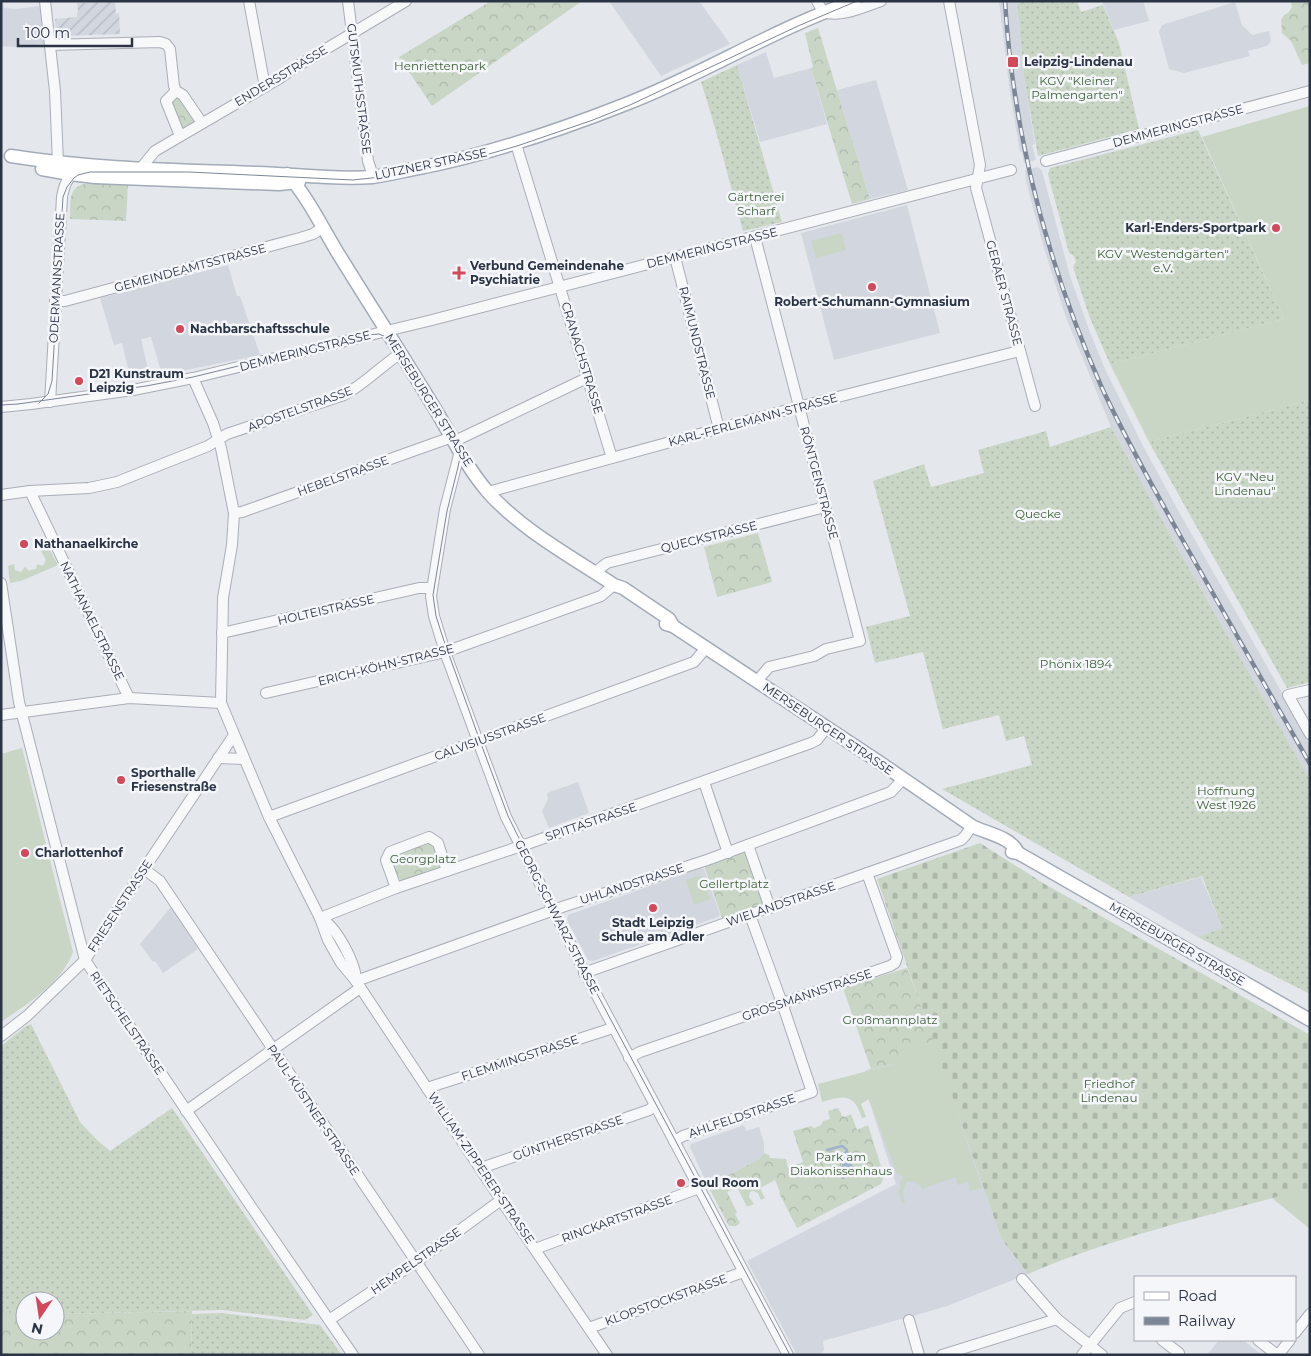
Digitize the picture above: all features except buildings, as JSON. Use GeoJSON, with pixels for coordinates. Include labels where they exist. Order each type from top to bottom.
{"type":"FeatureCollection","features":[{"type":"Feature","properties":{"kind":"main road","name":"LÜTZNER STRASSE"},"geometry":{"type":"LineString","coordinates":[[6,153],[58,163],[144,172],[290,179],[373,176],[445,163],[516,144],[629,103],[820,7],[837,1]]}},
{"type":"Feature","properties":{"kind":"main road","name":"LÜTZNER STRASSE"},"geometry":{"type":"LineString","coordinates":[[820,7],[855,1]]}},
{"type":"Feature","properties":{"kind":"main road","name":"LÜTZNER STRASSE"},"geometry":{"type":"LineString","coordinates":[[6,153],[33,166],[72,174],[144,172],[290,179]]}},
{"type":"Feature","properties":{"kind":"main road","name":"MERSEBURGER STRASSE"},"geometry":{"type":"LineString","coordinates":[[290,179],[401,353],[455,443],[488,492],[500,505],[614,586],[618,592],[633,604],[667,625],[673,626],[827,727],[977,829],[996,835],[1015,847],[1018,853],[1310,1020]]}},
{"type":"Feature","properties":{"kind":"main road"},"geometry":{"type":"LineString","coordinates":[[307,203],[309,189],[319,179]]}},
{"type":"Feature","properties":{"kind":"street"},"geometry":{"type":"LineString","coordinates":[[45,1],[55,98],[58,163]]}},
{"type":"Feature","properties":{"kind":"street"},"geometry":{"type":"LineString","coordinates":[[249,1],[265,87]]}},
{"type":"Feature","properties":{"kind":"street","name":"GUTSMUTHSSTRASSE"},"geometry":{"type":"LineString","coordinates":[[348,1],[368,161],[373,176]]}},
{"type":"Feature","properties":{"kind":"street","name":"ENDERSSTRASSE"},"geometry":{"type":"LineString","coordinates":[[144,172],[155,151],[406,1]]}},
{"type":"Feature","properties":{"kind":"street"},"geometry":{"type":"LineString","coordinates":[[820,7],[832,15],[844,14],[881,1]]}},
{"type":"Feature","properties":{"kind":"street","name":"GERAER STRASSE"},"geometry":{"type":"LineString","coordinates":[[949,1],[980,165],[976,188],[1035,406]]}},
{"type":"Feature","properties":{"kind":"street"},"geometry":{"type":"LineString","coordinates":[[50,45],[160,42],[166,44],[170,49],[176,91],[182,95],[202,123]]}},
{"type":"Feature","properties":{"kind":"street"},"geometry":{"type":"LineString","coordinates":[[176,91],[166,101],[180,136]]}},
{"type":"Feature","properties":{"kind":"street","name":"DEMMERINGSTRASSE"},"geometry":{"type":"LineString","coordinates":[[1046,161],[1310,91]]}},
{"type":"Feature","properties":{"kind":"street","name":"CRANACHSTRASSE"},"geometry":{"type":"LineString","coordinates":[[516,144],[589,377],[612,458]]}},
{"type":"Feature","properties":{"kind":"street"},"geometry":{"type":"LineString","coordinates":[[72,174],[87,166]]}},
{"type":"Feature","properties":{"kind":"street","name":"DEMMERINGSTRASSE"},"geometry":{"type":"LineString","coordinates":[[1,406],[50,402],[146,388],[193,378],[386,331],[1011,170]]}},
{"type":"Feature","properties":{"kind":"street","name":"ODERMANNSTRASSE"},"geometry":{"type":"LineString","coordinates":[[50,402],[62,197],[65,184],[72,174]]}},
{"type":"Feature","properties":{"kind":"street","name":"GEMEINDEAMTSSTRASSE"},"geometry":{"type":"LineString","coordinates":[[55,301],[65,301],[271,246],[313,234],[322,228]]}},
{"type":"Feature","properties":{"kind":"street","name":"RÖNTGENSTRASSE"},"geometry":{"type":"LineString","coordinates":[[755,237],[860,641],[826,649],[814,656],[770,667],[757,681]]}},
{"type":"Feature","properties":{"kind":"street","name":"RAIMUNDSTRASSE"},"geometry":{"type":"LineString","coordinates":[[675,257],[719,429]]}},
{"type":"Feature","properties":{"kind":"street","name":"KARL-FERLEMANN-STRASSE"},"geometry":{"type":"LineString","coordinates":[[488,492],[798,407],[1020,351]]}},
{"type":"Feature","properties":{"kind":"street","name":"APOSTELSTRASSE"},"geometry":{"type":"LineString","coordinates":[[1,495],[100,486],[118,482],[208,446],[227,434],[344,395],[358,388],[401,353]]}},
{"type":"Feature","properties":{"kind":"street","name":"HEBELSTRASSE"},"geometry":{"type":"LineString","coordinates":[[234,513],[455,443],[589,377]]}},
{"type":"Feature","properties":{"kind":"street","name":"WILLIAM-ZIPPERER-STRASSE"},"geometry":{"type":"LineString","coordinates":[[193,378],[218,440],[228,478],[234,513],[232,546],[223,598],[220,702],[244,760],[269,817],[320,918],[336,956],[358,984],[607,1355]]}},
{"type":"Feature","properties":{"kind":"street","name":"GEORG-SCHWARZ-STRASSE"},"geometry":{"type":"LineString","coordinates":[[455,443],[431,588],[434,616],[445,652],[506,817],[584,973],[788,1355]]}},
{"type":"Feature","properties":{"kind":"street","name":"NATHANAELSTRASSE"},"geometry":{"type":"LineString","coordinates":[[30,491],[129,698]]}},
{"type":"Feature","properties":{"kind":"street","name":"QUECKSTRASSE"},"geometry":{"type":"LineString","coordinates":[[596,573],[607,563],[825,507]]}},
{"type":"Feature","properties":{"kind":"street","name":"RIETSCHELSTRASSE"},"geometry":{"type":"LineString","coordinates":[[1,583],[4,617],[22,712],[85,960],[353,1355]]}},
{"type":"Feature","properties":{"kind":"street","name":"ERICH-KÖHN-STRASSE"},"geometry":{"type":"LineString","coordinates":[[266,693],[445,652],[601,596],[614,586]]}},
{"type":"Feature","properties":{"kind":"street","name":"HOLTEISTRASSE"},"geometry":{"type":"LineString","coordinates":[[222,633],[419,588],[431,588]]}},
{"type":"Feature","properties":{"kind":"street","name":"CALVISIUSSTRASSE"},"geometry":{"type":"LineString","coordinates":[[269,817],[694,662],[706,648]]}},
{"type":"Feature","properties":{"kind":"street"},"geometry":{"type":"LineString","coordinates":[[1310,690],[1288,695],[1310,734]]}},
{"type":"Feature","properties":{"kind":"street"},"geometry":{"type":"LineString","coordinates":[[1,715],[129,698],[220,702]]}},
{"type":"Feature","properties":{"kind":"street","name":"SPITTASTRASSE"},"geometry":{"type":"LineString","coordinates":[[320,918],[396,888],[521,846],[811,743],[817,740],[827,727]]}},
{"type":"Feature","properties":{"kind":"street","name":"FRIESENSTRASSE"},"geometry":{"type":"LineString","coordinates":[[1,1036],[27,1016],[85,960],[234,735]]}},
{"type":"Feature","properties":{"kind":"street"},"geometry":{"type":"LineString","coordinates":[[218,758],[244,760]]}},
{"type":"Feature","properties":{"kind":"street","name":"UHLANDSTRASSE"},"geometry":{"type":"LineString","coordinates":[[186,1111],[273,1050],[358,984],[554,911],[728,853],[891,792],[903,779]]}},
{"type":"Feature","properties":{"kind":"street"},"geometry":{"type":"LineString","coordinates":[[704,782],[728,853]]}},
{"type":"Feature","properties":{"kind":"street","name":"WIELANDSTRASSE"},"geometry":{"type":"LineString","coordinates":[[584,973],[961,840],[977,829]]}},
{"type":"Feature","properties":{"kind":"street"},"geometry":{"type":"LineString","coordinates":[[396,888],[386,860],[390,852],[429,837],[438,843],[447,871]]}},
{"type":"Feature","properties":{"kind":"street"},"geometry":{"type":"LineString","coordinates":[[748,845],[770,908]]}},
{"type":"Feature","properties":{"kind":"street","name":"PAUL-KÜSTNER-STRASSE"},"geometry":{"type":"LineString","coordinates":[[144,869],[160,881],[478,1355]]}},
{"type":"Feature","properties":{"kind":"street","name":"GROSSMANNSTRASSE"},"geometry":{"type":"LineString","coordinates":[[629,1058],[640,1052],[895,963],[897,957],[867,873]]}},
{"type":"Feature","properties":{"kind":"street"},"geometry":{"type":"LineString","coordinates":[[750,915],[782,1003]]}},
{"type":"Feature","properties":{"kind":"street","name":"AHLFELDSTRASSE"},"geometry":{"type":"LineString","coordinates":[[674,1141],[683,1136],[812,1092],[782,1003]]}},
{"type":"Feature","properties":{"kind":"street","name":"FLEMMINGSTRASSE"},"geometry":{"type":"LineString","coordinates":[[427,1088],[613,1028]]}},
{"type":"Feature","properties":{"kind":"street","name":"GÜNTHERSTRASSE"},"geometry":{"type":"LineString","coordinates":[[481,1168],[649,1110],[654,1106]]}},
{"type":"Feature","properties":{"kind":"street","name":"RINCKARTSTRASSE"},"geometry":{"type":"LineString","coordinates":[[535,1249],[699,1188]]}},
{"type":"Feature","properties":{"kind":"street","name":"HEMPELSTRASSE"},"geometry":{"type":"LineString","coordinates":[[328,1320],[416,1262],[502,1200]]}},
{"type":"Feature","properties":{"kind":"street","name":"KLOPSTOCKSTRASSE"},"geometry":{"type":"LineString","coordinates":[[589,1328],[743,1272]]}},
{"type":"Feature","properties":{"kind":"street"},"geometry":{"type":"LineString","coordinates":[[1022,1279],[1057,1319],[1102,1355]]}},
{"type":"Feature","properties":{"kind":"street"},"geometry":{"type":"LineString","coordinates":[[1082,1355],[1120,1308],[1134,1302]]}},
{"type":"Feature","properties":{"kind":"street"},"geometry":{"type":"LineString","coordinates":[[1296,1332],[1310,1314]]}},
{"type":"Feature","properties":{"kind":"street"},"geometry":{"type":"LineString","coordinates":[[942,1355],[1057,1319]]}},
{"type":"Feature","properties":{"kind":"street"},"geometry":{"type":"LineString","coordinates":[[908,1320],[919,1355]]}},
{"type":"Feature","properties":{"kind":"street"},"geometry":{"type":"LineString","coordinates":[[1163,1341],[1179,1353]]}},
{"type":"Feature","properties":{"kind":"street"},"geometry":{"type":"LineString","coordinates":[[1259,1341],[1278,1355],[1289,1341]]}},
{"type":"Feature","properties":{"kind":"shaded area"},"geometry":{"type":"Polygon","coordinates":[[[1,1],[3,1],[4,8],[16,9],[40,6],[44,44],[15,47],[1,46],[1,1]]]}},
{"type":"Feature","properties":{"kind":"shaded area"},"geometry":{"type":"Polygon","coordinates":[[[609,1],[699,1],[730,44],[661,76],[609,1]]]}},
{"type":"Feature","properties":{"kind":"shaded area"},"geometry":{"type":"Polygon","coordinates":[[[999,1],[1017,1],[1024,77],[1035,144],[1032,145],[1036,160],[1024,163],[1022,152],[1020,152],[1010,93],[999,1]]]}},
{"type":"Feature","properties":{"kind":"shaded area"},"geometry":{"type":"Polygon","coordinates":[[[1102,1],[1143,1],[1149,21],[1114,30],[1102,1]]]}},
{"type":"Feature","properties":{"kind":"shaded area"},"geometry":{"type":"Polygon","coordinates":[[[115,2],[116,14],[119,13],[120,34],[60,36],[56,33],[55,19],[77,17],[77,3],[115,2]]]}},
{"type":"Feature","properties":{"kind":"shaded area"},"geometry":{"type":"Polygon","coordinates":[[[1235,2],[1242,25],[1252,35],[1269,31],[1271,41],[1267,46],[1248,51],[1250,56],[1184,73],[1169,69],[1159,32],[1162,25],[1235,2]]]}},
{"type":"Feature","properties":{"kind":"shaded area"},"geometry":{"type":"Polygon","coordinates":[[[766,52],[774,78],[811,68],[827,124],[760,142],[737,65],[766,52]]]}},
{"type":"Feature","properties":{"kind":"shaded area"},"geometry":{"type":"Polygon","coordinates":[[[876,80],[908,190],[870,199],[837,90],[876,80]]]}},
{"type":"Feature","properties":{"kind":"shaded area"},"geometry":{"type":"Polygon","coordinates":[[[1038,167],[1042,171],[1070,276],[1105,369],[1143,446],[1179,512],[1310,742],[1310,780],[1179,551],[1111,427],[1065,315],[1043,245],[1026,181],[1025,170],[1038,167]]]}},
{"type":"Feature","properties":{"kind":"shaded area","name":"Robert-Schumann-Gymnasium"},"geometry":{"type":"Polygon","coordinates":[[[907,205],[940,333],[834,360],[801,233],[907,205]]]}},
{"type":"Feature","properties":{"kind":"shaded area","name":"Nachbarschaftsschule"},"geometry":{"type":"Polygon","coordinates":[[[228,265],[237,296],[240,296],[260,355],[162,375],[151,337],[141,339],[150,378],[131,381],[122,343],[114,345],[100,298],[228,265]]]}},
{"type":"Feature","properties":{"kind":"shaded area"},"geometry":{"type":"Polygon","coordinates":[[[578,782],[589,813],[549,828],[542,811],[548,799],[547,793],[578,782]]]}},
{"type":"Feature","properties":{"kind":"shaded area","name":"Stadt Leipzig Schule am Adler"},"geometry":{"type":"Polygon","coordinates":[[[701,868],[704,869],[720,915],[718,917],[593,961],[588,960],[567,920],[568,915],[701,868]]]}},
{"type":"Feature","properties":{"kind":"shaded area"},"geometry":{"type":"Polygon","coordinates":[[[1201,877],[1222,928],[1198,937],[1129,897],[1201,877]]]}},
{"type":"Feature","properties":{"kind":"shaded area"},"geometry":{"type":"Polygon","coordinates":[[[171,907],[198,949],[163,973],[140,944],[171,907]]]}},
{"type":"Feature","properties":{"kind":"shaded area"},"geometry":{"type":"Polygon","coordinates":[[[934,1041],[1001,1238],[1028,1274],[947,1306],[916,1315],[909,1320],[901,1319],[823,1341],[824,1350],[820,1355],[797,1355],[747,1261],[896,1184],[862,1079],[866,1070],[898,1063],[901,1053],[934,1041]]]}},
{"type":"Feature","properties":{"kind":"shaded area"},"geometry":{"type":"Polygon","coordinates":[[[744,1125],[746,1131],[759,1127],[764,1143],[764,1153],[759,1159],[708,1186],[690,1147],[691,1144],[744,1125]]]}},
{"type":"Feature","properties":{"kind":"shaded area"},"geometry":{"type":"Polygon","coordinates":[[[1218,1341],[1244,1341],[1262,1355],[1207,1355],[1218,1341]]]}},
{"type":"Feature","properties":{"kind":"green space","name":"Henriettenpark"},"geometry":{"type":"Polygon","coordinates":[[[491,1],[582,1],[432,106],[399,57],[491,1]]]}},
{"type":"Feature","properties":{"kind":"green space","name":"KGV \"Kleiner Palmengarten\""},"geometry":{"type":"Polygon","coordinates":[[[1017,1],[1077,1],[1081,12],[1103,5],[1119,43],[1139,129],[1038,156],[1024,77],[1017,1]]]}},
{"type":"Feature","properties":{"kind":"green space"},"geometry":{"type":"Polygon","coordinates":[[[1291,1],[1310,1],[1310,63],[1302,65],[1291,41],[1282,33],[1281,20],[1292,7],[1291,1]]]}},
{"type":"Feature","properties":{"kind":"green space"},"geometry":{"type":"Polygon","coordinates":[[[818,28],[870,199],[852,204],[811,68],[813,67],[805,33],[818,28]]]}},
{"type":"Feature","properties":{"kind":"green space","name":"Gärtnerei Scharf"},"geometry":{"type":"Polygon","coordinates":[[[737,65],[782,222],[743,231],[701,82],[737,65]]]}},
{"type":"Feature","properties":{"kind":"green space"},"geometry":{"type":"Polygon","coordinates":[[[176,91],[202,123],[180,136],[167,98],[176,91]]]}},
{"type":"Feature","properties":{"kind":"green space","name":"Karl-Enders-Sportpark"},"geometry":{"type":"Polygon","coordinates":[[[1310,106],[1310,400],[1149,442],[1110,364],[1284,319],[1202,137],[1310,106]]]}},
{"type":"Feature","properties":{"kind":"green space","name":"KGV \"Westendgärten\" e.V."},"geometry":{"type":"Polygon","coordinates":[[[1198,130],[1284,319],[1110,364],[1090,318],[1073,267],[1076,262],[1074,256],[1069,253],[1048,174],[1050,168],[1198,130]]]}},
{"type":"Feature","properties":{"kind":"green space"},"geometry":{"type":"Polygon","coordinates":[[[84,184],[128,184],[126,221],[70,219],[72,193],[84,184]]]}},
{"type":"Feature","properties":{"kind":"green space"},"geometry":{"type":"Polygon","coordinates":[[[842,233],[846,250],[816,258],[811,241],[842,233]]]}},
{"type":"Feature","properties":{"kind":"green space","name":"KGV \"Neu Lindenau\""},"geometry":{"type":"Polygon","coordinates":[[[1310,400],[1310,682],[1287,688],[1149,442],[1310,400]]]}},
{"type":"Feature","properties":{"kind":"green space"},"geometry":{"type":"Polygon","coordinates":[[[1111,427],[1179,551],[1310,780],[1310,994],[1198,937],[1222,928],[1202,876],[1129,897],[942,789],[1032,765],[1024,736],[1006,741],[999,715],[943,729],[923,652],[875,663],[866,627],[910,616],[873,481],[924,464],[931,487],[984,473],[978,450],[1046,431],[1050,447],[1111,427]]]}},
{"type":"Feature","properties":{"kind":"green space"},"geometry":{"type":"Polygon","coordinates":[[[758,533],[772,582],[717,597],[704,547],[758,533]]]}},
{"type":"Feature","properties":{"kind":"green space"},"geometry":{"type":"Polygon","coordinates":[[[46,543],[58,565],[21,581],[10,583],[8,566],[14,564],[15,570],[21,572],[25,567],[29,571],[36,569],[37,564],[43,566],[46,560],[39,547],[46,543]]]}},
{"type":"Feature","properties":{"kind":"green space","name":"Charlottenhof"},"geometry":{"type":"Polygon","coordinates":[[[22,748],[73,952],[61,973],[43,992],[1,1022],[1,754],[22,748]]]}},
{"type":"Feature","properties":{"kind":"green space","name":"Georgplatz"},"geometry":{"type":"Polygon","coordinates":[[[429,842],[436,845],[441,863],[438,869],[402,881],[397,876],[391,862],[391,855],[429,842]]]}},
{"type":"Feature","properties":{"kind":"green space","name":"Friedhof Lindenau"},"geometry":{"type":"Polygon","coordinates":[[[980,843],[1043,883],[1310,1035],[1310,1188],[1132,1237],[1062,1260],[1028,1274],[1001,1238],[877,879],[980,843]]]}},
{"type":"Feature","properties":{"kind":"green space","name":"Gellertplatz"},"geometry":{"type":"Polygon","coordinates":[[[745,848],[765,904],[722,918],[703,863],[745,848]]]}},
{"type":"Feature","properties":{"kind":"green space"},"geometry":{"type":"Polygon","coordinates":[[[701,875],[710,899],[694,905],[686,880],[701,875]]]}},
{"type":"Feature","properties":{"kind":"green space","name":"Großmannplatz"},"geometry":{"type":"Polygon","coordinates":[[[907,968],[934,1041],[901,1053],[898,1063],[871,1069],[843,988],[907,968]]]}},
{"type":"Feature","properties":{"kind":"green space"},"geometry":{"type":"Polygon","coordinates":[[[31,1024],[80,1122],[110,1151],[172,1108],[313,1315],[305,1320],[222,1310],[65,1314],[65,1291],[15,1291],[15,1311],[1,1310],[1,1046],[31,1024]]]}},
{"type":"Feature","properties":{"kind":"green space"},"geometry":{"type":"Polygon","coordinates":[[[934,1041],[982,1188],[970,1191],[968,1182],[958,1185],[955,1177],[922,1189],[921,1186],[913,1181],[906,1182],[903,1194],[905,1203],[902,1203],[898,1190],[901,1188],[900,1183],[903,1178],[897,1174],[869,1099],[861,1104],[866,1117],[862,1118],[852,1100],[847,1098],[842,1097],[822,1102],[818,1084],[898,1063],[901,1053],[934,1041]]]}},
{"type":"Feature","properties":{"kind":"green space","name":"Park am Diakonissenhaus"},"geometry":{"type":"Polygon","coordinates":[[[838,1108],[841,1115],[845,1117],[851,1114],[857,1130],[868,1125],[884,1176],[881,1184],[797,1228],[779,1193],[775,1180],[760,1188],[765,1198],[761,1200],[758,1193],[750,1192],[749,1197],[754,1204],[747,1207],[737,1187],[727,1192],[740,1223],[736,1226],[729,1226],[708,1186],[759,1159],[764,1153],[769,1155],[770,1158],[786,1159],[788,1168],[803,1162],[793,1131],[821,1125],[823,1121],[830,1119],[828,1111],[838,1108]]]}},
{"type":"Feature","properties":{"kind":"green space"},"geometry":{"type":"Polygon","coordinates":[[[1310,1188],[1310,1229],[1272,1198],[1310,1188]]]}},
{"type":"Feature","properties":{"kind":"green space"},"geometry":{"type":"Polygon","coordinates":[[[1,1310],[15,1311],[15,1341],[65,1341],[65,1314],[192,1311],[191,1355],[1,1355],[1,1310]]]}},
{"type":"Feature","properties":{"kind":"green space"},"geometry":{"type":"Polygon","coordinates":[[[222,1313],[320,1325],[342,1355],[191,1355],[192,1314],[222,1313]]]}},
{"type":"Feature","properties":{"kind":"water"},"geometry":{"type":"Polygon","coordinates":[[[847,1150],[851,1154],[850,1160],[855,1171],[854,1174],[842,1179],[842,1165],[839,1155],[847,1150]]]}},
{"type":"Feature","properties":{"kind":"waterway"},"geometry":{"type":"LineString","coordinates":[[827,1150],[842,1146],[847,1150]]}},
{"type":"Feature","properties":{"kind":"tram line"},"geometry":{"type":"LineString","coordinates":[[39,403],[48,394],[52,381],[63,197],[67,187],[78,175],[90,172],[189,172],[353,180],[390,176],[475,158],[517,146],[630,105],[798,26],[857,1]]}},
{"type":"Feature","properties":{"kind":"tram line"},"geometry":{"type":"LineString","coordinates":[[1,405],[146,386],[193,377],[366,335],[379,334],[398,345],[459,446],[460,457],[447,511],[433,595],[436,616],[443,638],[508,816],[588,977],[790,1355]]}},
{"type":"Feature","properties":{"kind":"railway"},"geometry":{"type":"LineString","coordinates":[[1005,1],[1009,51],[1016,100],[1036,199],[1065,295],[1083,342],[1102,388],[1140,464],[1310,764]]}},
{"type":"Feature","properties":{"kind":"place","name":"Leipzig-Lindenau"},"geometry":{"type":"Point","coordinates":[1013,62]}},
{"type":"Feature","properties":{"kind":"place","name":"Karl-Enders-Sportpark"},"geometry":{"type":"Point","coordinates":[1276,228]}},
{"type":"Feature","properties":{"kind":"place","name":"Verbund Gemeindenahe Psychiatrie"},"geometry":{"type":"Point","coordinates":[459,273]}},
{"type":"Feature","properties":{"kind":"place","name":"Robert-Schumann-Gymnasium"},"geometry":{"type":"Point","coordinates":[872,287]}},
{"type":"Feature","properties":{"kind":"place","name":"Nachbarschaftsschule"},"geometry":{"type":"Point","coordinates":[180,329]}},
{"type":"Feature","properties":{"kind":"place","name":"D21 Kunstraum Leipzig"},"geometry":{"type":"Point","coordinates":[79,381]}},
{"type":"Feature","properties":{"kind":"place","name":"Nathanaelkirche"},"geometry":{"type":"Point","coordinates":[24,544]}},
{"type":"Feature","properties":{"kind":"place","name":"Sporthalle Friesenstraße"},"geometry":{"type":"Point","coordinates":[121,780]}},
{"type":"Feature","properties":{"kind":"place","name":"Charlottenhof"},"geometry":{"type":"Point","coordinates":[25,853]}},
{"type":"Feature","properties":{"kind":"place","name":"Stadt Leipzig Schule am Adler"},"geometry":{"type":"Point","coordinates":[653,908]}},
{"type":"Feature","properties":{"kind":"place","name":"Soul Room"},"geometry":{"type":"Point","coordinates":[681,1183]}},
{"type":"Feature","properties":{"kind":"park label","name":"Quecke"},"geometry":{"type":"Point","coordinates":[1038,514]}},
{"type":"Feature","properties":{"kind":"park label","name":"Phönix 1894"},"geometry":{"type":"Point","coordinates":[1076,664]}},
{"type":"Feature","properties":{"kind":"park label","name":"Hoffnung West 1926"},"geometry":{"type":"Point","coordinates":[1226,798]}}]}
